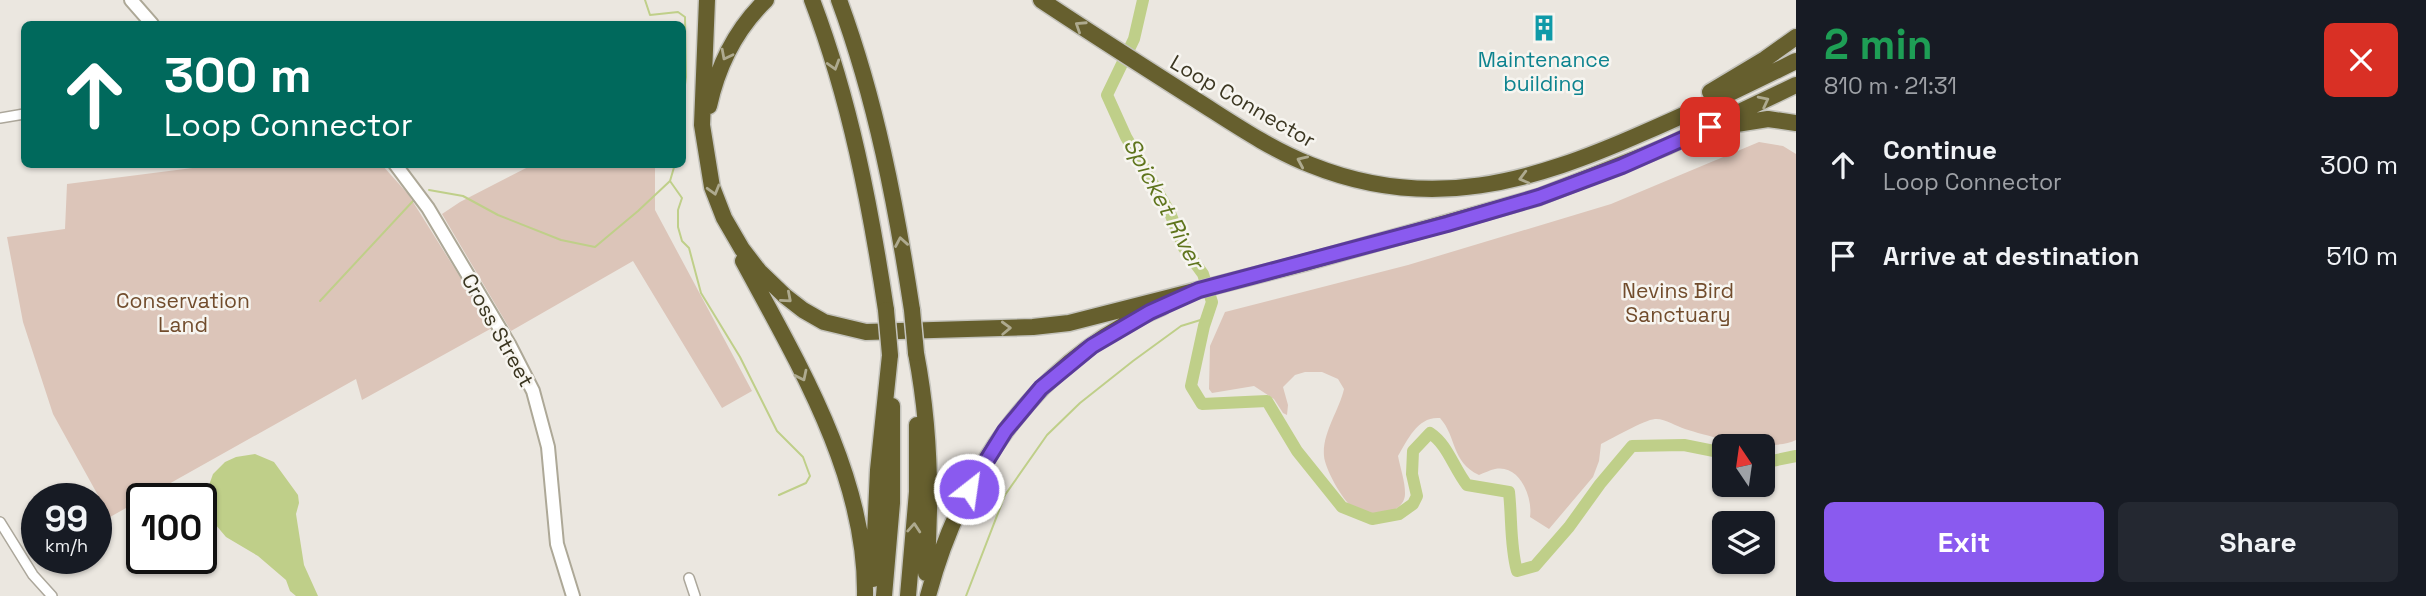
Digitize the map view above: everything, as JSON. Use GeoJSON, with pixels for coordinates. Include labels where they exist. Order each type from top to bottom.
{"type":"FeatureCollection","features":[{"type":"Feature","properties":{"kind":"highway"},"geometry":{"type":"LineString","coordinates":[[706,0],[702,116],[712,187],[743,261],[839,452],[860,536],[865,596]]}},
{"type":"Feature","properties":{"kind":"highway"},"geometry":{"type":"LineString","coordinates":[[706,150],[709,108],[721,66],[743,26],[766,0]]}},
{"type":"Feature","properties":{"kind":"highway"},"geometry":{"type":"LineString","coordinates":[[813,0],[838,78],[863,175],[886,310],[893,426],[892,503],[884,596]]}},
{"type":"Feature","properties":{"kind":"highway"},"geometry":{"type":"LineString","coordinates":[[839,0],[884,155],[912,310],[927,420],[930,492],[926,596]]}},
{"type":"Feature","properties":{"kind":"highway","name":"Loop Connector"},"geometry":{"type":"LineString","coordinates":[[1041,0],[1278,150],[1314,166],[1366,182],[1430,190],[1483,187],[1529,177],[1598,153],[1796,61]]}},
{"type":"Feature","properties":{"kind":"highway"},"geometry":{"type":"LineString","coordinates":[[1598,153],[1739,76],[1796,37]]}},
{"type":"Feature","properties":{"kind":"highway"},"geometry":{"type":"LineString","coordinates":[[728,227],[753,264],[794,304],[824,322],[857,331],[876,332],[1051,325],[1090,318],[1180,293],[1221,285],[1506,207],[1606,172],[1687,138],[1796,85]]}},
{"type":"Feature","properties":{"kind":"highway"},"geometry":{"type":"LineString","coordinates":[[1687,138],[1749,121],[1768,119],[1796,123]]}},
{"type":"Feature","properties":{"kind":"highway"},"geometry":{"type":"LineString","coordinates":[[926,596],[939,554],[969,489],[1005,431],[1030,401],[1065,367],[1107,335],[1199,290]]}},
{"type":"Feature","properties":{"kind":"highway"},"geometry":{"type":"LineString","coordinates":[[908,596],[917,492],[916,353]]}},
{"type":"Feature","properties":{"kind":"highway"},"geometry":{"type":"LineString","coordinates":[[870,596],[882,422],[890,355]]}},
{"type":"Feature","properties":{"kind":"street"},"geometry":{"type":"LineString","coordinates":[[131,0],[149,21]]}},
{"type":"Feature","properties":{"kind":"street"},"geometry":{"type":"LineString","coordinates":[[0,118],[21,114]]}},
{"type":"Feature","properties":{"kind":"street","name":"Cross Street"},"geometry":{"type":"LineString","coordinates":[[398,168],[435,219],[509,344],[533,391],[548,447],[557,544],[573,596]]}},
{"type":"Feature","properties":{"kind":"street"},"geometry":{"type":"LineString","coordinates":[[0,522],[33,575],[52,596]]}},
{"type":"Feature","properties":{"kind":"street"},"geometry":{"type":"LineString","coordinates":[[689,578],[695,596]]}},
{"type":"Feature","properties":{"kind":"green space","name":"Nevins Bird Sanctuary"},"geometry":{"type":"Polygon","coordinates":[[[1759,142],[1783,146],[1796,154],[1796,440],[1775,445],[1775,434],[1712,434],[1712,437],[1662,420],[1650,420],[1601,444],[1593,477],[1549,529],[1530,517],[1527,492],[1518,477],[1504,469],[1495,469],[1479,475],[1463,463],[1440,418],[1432,418],[1420,425],[1398,456],[1404,501],[1384,513],[1366,513],[1348,503],[1325,462],[1324,447],[1328,430],[1344,389],[1338,379],[1322,372],[1295,375],[1283,387],[1288,405],[1287,415],[1274,399],[1254,386],[1212,393],[1209,389],[1210,346],[1225,312],[1408,265],[1611,204],[1759,142]]]}},
{"type":"Feature","properties":{"kind":"green space","name":"Conservation Land"},"geometry":{"type":"Polygon","coordinates":[[[192,168],[385,168],[408,194],[492,328],[362,400],[356,379],[171,483],[126,483],[126,508],[112,516],[112,483],[91,483],[53,414],[23,322],[7,237],[65,229],[67,184],[192,168]]]}},
{"type":"Feature","properties":{"kind":"green space"},"geometry":{"type":"Polygon","coordinates":[[[526,168],[655,168],[655,210],[752,391],[722,408],[633,261],[511,331],[442,214],[526,168]]]}},
{"type":"Feature","properties":{"kind":"shaded area"},"geometry":{"type":"Polygon","coordinates":[[[255,454],[274,462],[298,495],[296,514],[304,565],[318,596],[296,596],[290,591],[286,580],[258,556],[226,537],[217,526],[217,483],[210,483],[213,474],[225,462],[255,454]]]}},
{"type":"Feature","properties":{"kind":"waterway"},"geometry":{"type":"LineString","coordinates":[[645,0],[650,15],[678,12],[685,17],[685,21]]}},
{"type":"Feature","properties":{"kind":"waterway","name":"Spicket River"},"geometry":{"type":"LineString","coordinates":[[1143,0],[1134,39],[1107,95],[1126,137],[1170,213],[1184,248],[1203,274],[1212,302],[1191,386],[1202,404],[1267,401],[1297,451],[1342,507],[1372,519],[1399,514],[1413,504],[1417,496],[1412,474],[1413,451],[1430,433],[1446,450],[1467,485],[1509,492],[1517,571],[1535,566],[1632,446],[1684,445],[1712,451]]}},
{"type":"Feature","properties":{"kind":"waterway"},"geometry":{"type":"LineString","coordinates":[[429,190],[463,196],[498,215],[561,240],[595,247],[670,181],[674,168]]}},
{"type":"Feature","properties":{"kind":"waterway"},"geometry":{"type":"LineString","coordinates":[[670,181],[682,198],[678,210],[678,227],[682,241],[689,248],[701,293],[740,357],[777,431],[803,457],[810,476],[806,483],[779,495]]}},
{"type":"Feature","properties":{"kind":"waterway"},"geometry":{"type":"LineString","coordinates":[[320,301],[413,201]]}},
{"type":"Feature","properties":{"kind":"waterway"},"geometry":{"type":"LineString","coordinates":[[966,596],[1005,495],[1047,435],[1080,403],[1133,361],[1181,326],[1207,318]]}},
{"type":"Feature","properties":{"kind":"waterway","name":"Spicket River"},"geometry":{"type":"LineString","coordinates":[[1775,460],[1796,456]]}},
{"type":"Feature","properties":{"kind":"place","name":"Maintenance building"},"geometry":{"type":"Point","coordinates":[1544,28]}},
{"type":"Feature","properties":{"kind":"route"},"geometry":{"type":"LineString","coordinates":[[969,489],[1005,431],[1041,388],[1107,335],[1150,312],[1199,290],[1539,197],[1622,166],[1710,127]]}}]}
